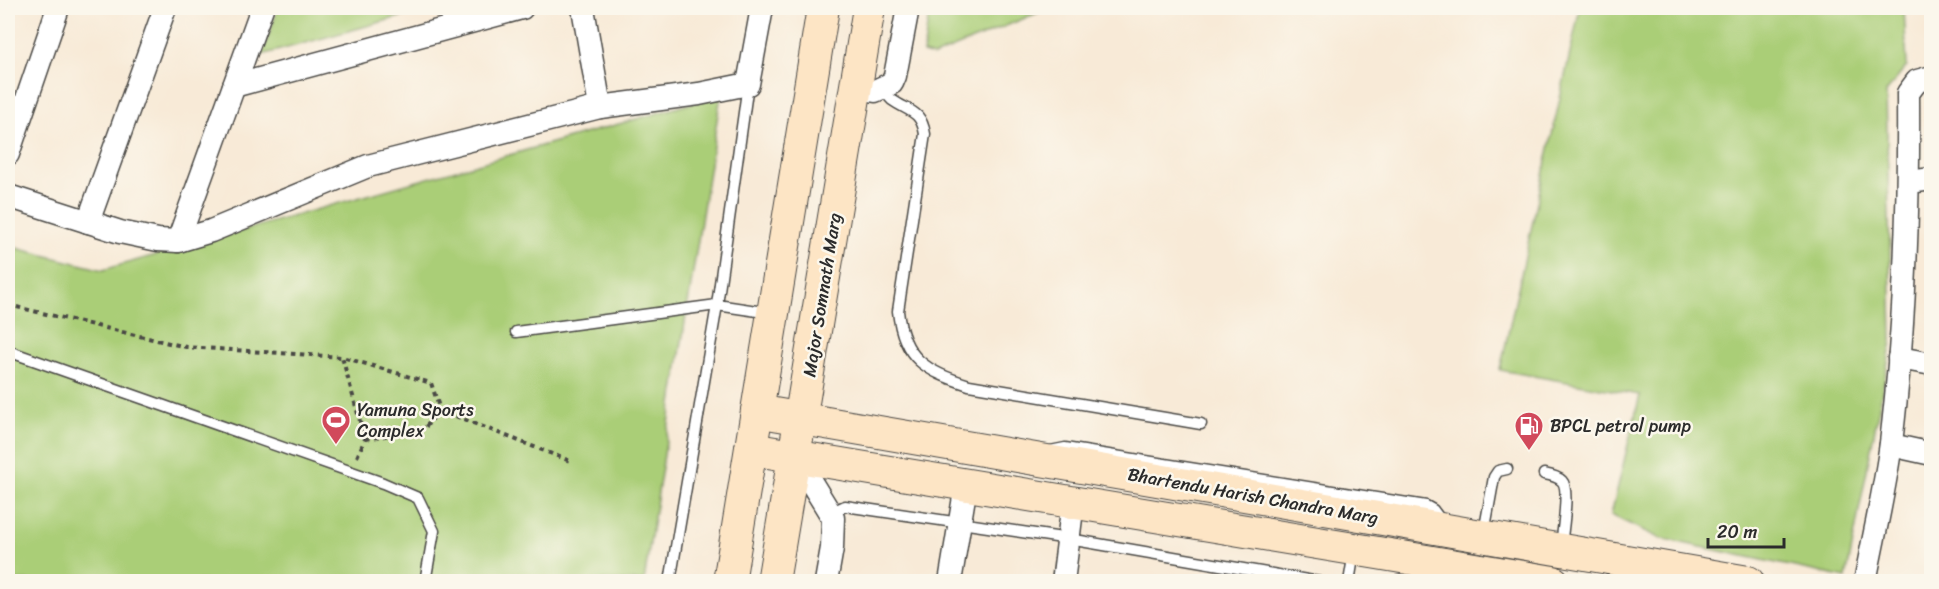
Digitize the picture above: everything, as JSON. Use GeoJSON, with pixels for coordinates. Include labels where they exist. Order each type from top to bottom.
{"type":"FeatureCollection","features":[{"type":"Feature","properties":{"kind":"main road"},"geometry":{"type":"LineString","coordinates":[[729,582],[823,8]]}},
{"type":"Feature","properties":{"kind":"main road","name":"Major Somnath Marg"},"geometry":{"type":"LineString","coordinates":[[774,582],[801,419],[869,88],[869,8]]}},
{"type":"Feature","properties":{"kind":"main road","name":"Bhartendu Harish Chandra Marg"},"geometry":{"type":"LineString","coordinates":[[757,411],[1748,582]]}},
{"type":"Feature","properties":{"kind":"main road","name":"Bhartendu Harish Chandra Marg"},"geometry":{"type":"LineString","coordinates":[[751,449],[1553,582]]}},
{"type":"Feature","properties":{"kind":"street"},"geometry":{"type":"LineString","coordinates":[[8,154],[58,8]]}},
{"type":"Feature","properties":{"kind":"street"},"geometry":{"type":"LineString","coordinates":[[88,222],[165,8]]}},
{"type":"Feature","properties":{"kind":"street"},"geometry":{"type":"LineString","coordinates":[[178,241],[262,8]]}},
{"type":"Feature","properties":{"kind":"street"},"geometry":{"type":"LineString","coordinates":[[234,86],[522,8]]}},
{"type":"Feature","properties":{"kind":"street"},"geometry":{"type":"LineString","coordinates":[[583,8],[600,107]]}},
{"type":"Feature","properties":{"kind":"street"},"geometry":{"type":"LineString","coordinates":[[8,196],[120,232],[158,240],[178,241],[211,231],[368,166],[600,107],[699,94],[748,84],[762,8]]}},
{"type":"Feature","properties":{"kind":"street"},"geometry":{"type":"LineString","coordinates":[[869,88],[892,83],[908,8]]}},
{"type":"Feature","properties":{"kind":"street"},"geometry":{"type":"LineString","coordinates":[[1866,582],[1891,445],[1899,358],[1908,182],[1908,93],[1917,81],[1932,77]]}},
{"type":"Feature","properties":{"kind":"street"},"geometry":{"type":"LineString","coordinates":[[1908,182],[1932,179]]}},
{"type":"Feature","properties":{"kind":"street"},"geometry":{"type":"LineString","coordinates":[[1899,358],[1932,364]]}},
{"type":"Feature","properties":{"kind":"street"},"geometry":{"type":"LineString","coordinates":[[1891,445],[1932,454]]}},
{"type":"Feature","properties":{"kind":"street"},"geometry":{"type":"LineString","coordinates":[[795,456],[833,518],[826,582]]}},
{"type":"Feature","properties":{"kind":"street"},"geometry":{"type":"LineString","coordinates":[[950,582],[966,485]]}},
{"type":"Feature","properties":{"kind":"street"},"geometry":{"type":"LineString","coordinates":[[1063,582],[1073,502]]}},
{"type":"Feature","properties":{"kind":"lane"},"geometry":{"type":"LineString","coordinates":[[670,582],[717,305],[748,84]]}},
{"type":"Feature","properties":{"kind":"lane"},"geometry":{"type":"LineString","coordinates":[[869,88],[915,112],[923,124],[925,134],[898,311],[902,336],[910,353],[934,371],[969,385],[1201,424]]}},
{"type":"Feature","properties":{"kind":"lane"},"geometry":{"type":"LineString","coordinates":[[516,332],[717,305],[774,313]]}},
{"type":"Feature","properties":{"kind":"lane"},"geometry":{"type":"LineString","coordinates":[[8,351],[382,483],[418,498],[434,531],[425,582]]}},
{"type":"Feature","properties":{"kind":"lane"},"geometry":{"type":"LineString","coordinates":[[1483,536],[1494,477],[1498,471],[1507,469]]}},
{"type":"Feature","properties":{"kind":"lane"},"geometry":{"type":"LineString","coordinates":[[1544,474],[1559,478],[1564,483],[1566,495],[1561,549]]}},
{"type":"Feature","properties":{"kind":"lane"},"geometry":{"type":"LineString","coordinates":[[830,513],[845,507],[960,522],[1319,582]]}},
{"type":"Feature","properties":{"kind":"lane"},"geometry":{"type":"LineString","coordinates":[[1349,582],[1355,549]]}},
{"type":"Feature","properties":{"kind":"path"},"geometry":{"type":"LineString","coordinates":[[8,305],[186,347],[342,357],[431,383],[440,410]]}},
{"type":"Feature","properties":{"kind":"path"},"geometry":{"type":"LineString","coordinates":[[342,357],[365,440],[351,472]]}},
{"type":"Feature","properties":{"kind":"path"},"geometry":{"type":"LineString","coordinates":[[365,440],[423,430],[440,410]]}},
{"type":"Feature","properties":{"kind":"path"},"geometry":{"type":"LineString","coordinates":[[440,410],[570,461]]}},
{"type":"Feature","properties":{"kind":"green space"},"geometry":{"type":"Polygon","coordinates":[[[278,8],[432,8],[262,55],[278,8]]]}},
{"type":"Feature","properties":{"kind":"green space"},"geometry":{"type":"Polygon","coordinates":[[[930,8],[1049,8],[934,56],[923,53],[930,8]]]}},
{"type":"Feature","properties":{"kind":"green space"},"geometry":{"type":"Polygon","coordinates":[[[1580,8],[1904,8],[1907,66],[1886,92],[1892,341],[1846,578],[1659,538],[1611,515],[1640,395],[1500,370],[1580,8]]]}},
{"type":"Feature","properties":{"kind":"green space","name":"Yamuna Sports Complex"},"geometry":{"type":"Polygon","coordinates":[[[721,95],[644,581],[8,581],[8,246],[103,270],[721,95]]]}},
{"type":"Feature","properties":{"kind":"place","name":"Yamuna Sports Complex"},"geometry":{"type":"Point","coordinates":[336,446]}},
{"type":"Feature","properties":{"kind":"place","name":"BPCL petrol pump"},"geometry":{"type":"Point","coordinates":[1529,452]}}]}
